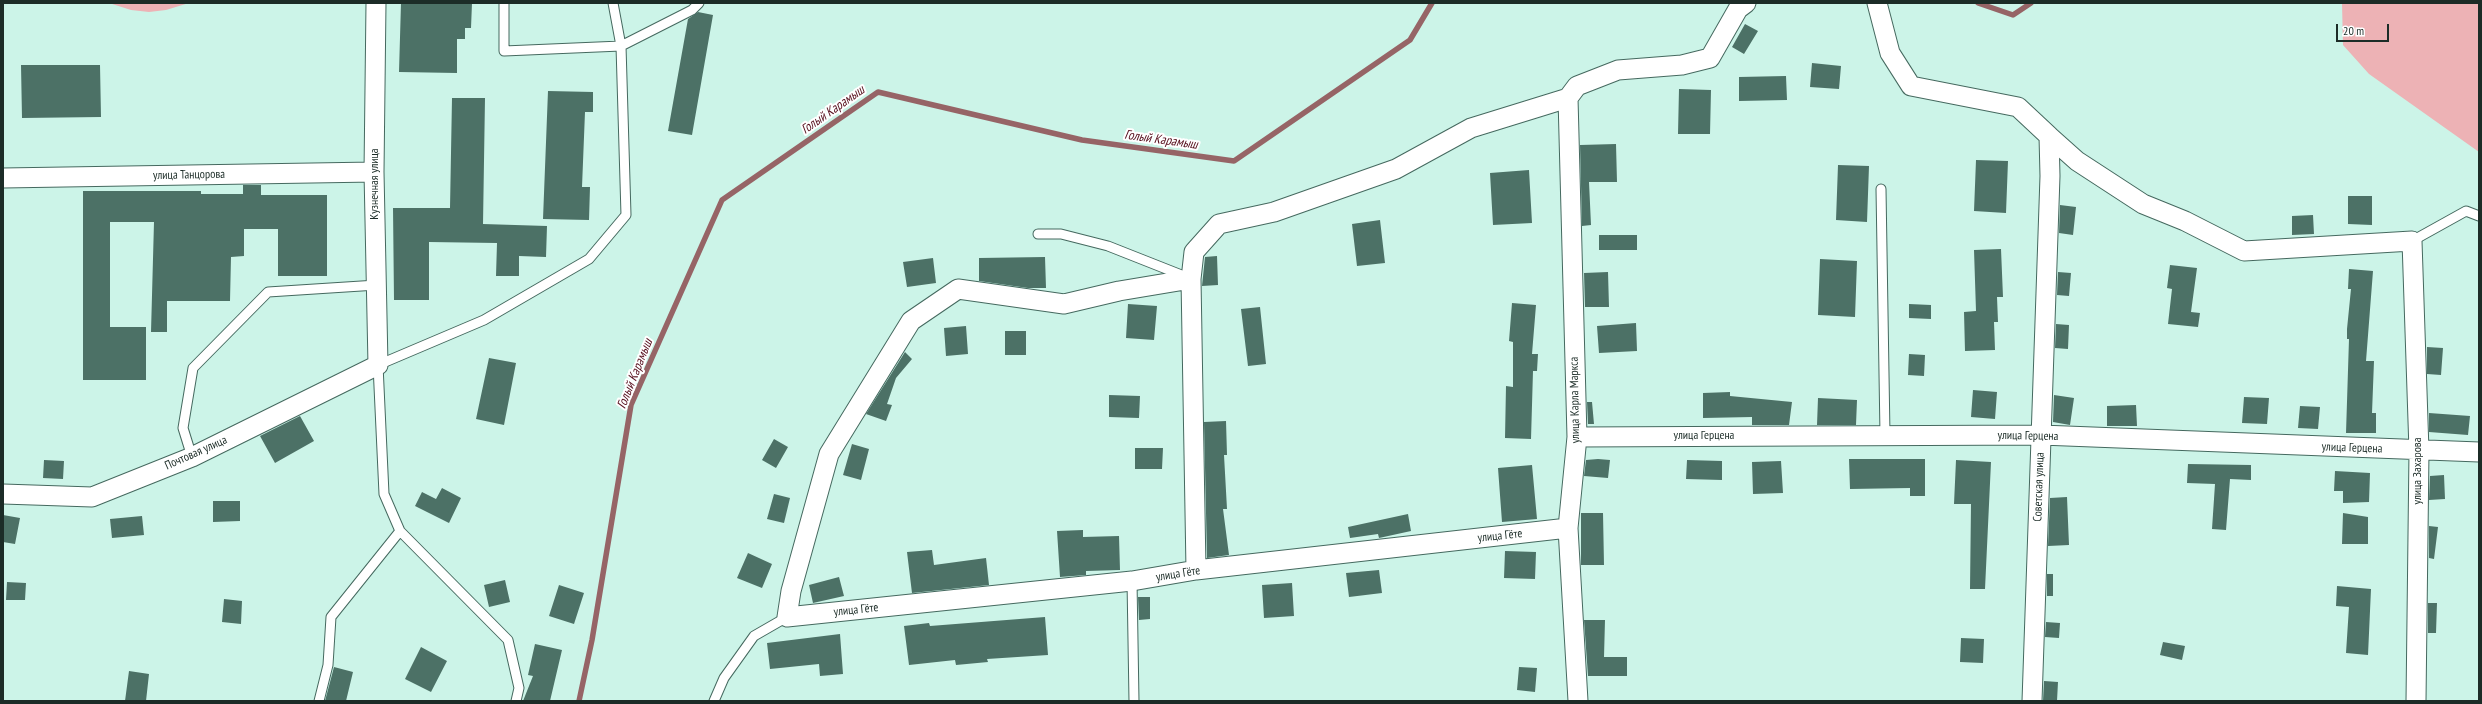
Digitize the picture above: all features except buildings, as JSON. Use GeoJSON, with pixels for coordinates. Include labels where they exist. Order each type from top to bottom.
{"type":"FeatureCollection","features":[{"type":"Feature","properties":{"kind":"street","name":"Кузнечная улица"},"geometry":{"type":"LineString","coordinates":[[376,3],[374,172],[378,365]]}},
{"type":"Feature","properties":{"kind":"street"},"geometry":{"type":"LineString","coordinates":[[1196,570],[1190,279],[1194,252],[1219,224],[1274,212],[1389,171],[1471,128],[1568,98],[1578,86],[1618,70],[1682,65],[1710,58],[1738,9],[1746,3]]}},
{"type":"Feature","properties":{"kind":"street"},"geometry":{"type":"LineString","coordinates":[[1877,3],[1890,53],[1910,86],[2018,107],[2077,160],[2143,204],[2185,221],[2244,251],[2412,241]]}},
{"type":"Feature","properties":{"kind":"street","name":"улица Карла Маркса"},"geometry":{"type":"LineString","coordinates":[[1568,98],[1577,437],[1568,528],[1578,701]]}},
{"type":"Feature","properties":{"kind":"street","name":"Советская улица"},"geometry":{"type":"LineString","coordinates":[[2032,701],[2050,176],[2049,136]]}},
{"type":"Feature","properties":{"kind":"street","name":"улица Танцорова"},"geometry":{"type":"LineString","coordinates":[[3,178],[374,172]]}},
{"type":"Feature","properties":{"kind":"street","name":"улица Захарова"},"geometry":{"type":"LineString","coordinates":[[2412,241],[2419,451],[2416,701]]}},
{"type":"Feature","properties":{"kind":"street"},"geometry":{"type":"LineString","coordinates":[[788,617],[791,591],[828,454],[911,321],[958,289],[1064,304],[1119,291],[1190,279]]}},
{"type":"Feature","properties":{"kind":"street","name":"Почтовая улица"},"geometry":{"type":"LineString","coordinates":[[3,494],[92,497],[192,457],[378,365]]}},
{"type":"Feature","properties":{"kind":"street","name":"улица Герцена"},"geometry":{"type":"LineString","coordinates":[[1577,437],[2041,435],[2419,451],[2479,452]]}},
{"type":"Feature","properties":{"kind":"street","name":"улица Гёте"},"geometry":{"type":"LineString","coordinates":[[788,617],[1132,581],[1196,570],[1568,528]]}},
{"type":"Feature","properties":{"kind":"lane"},"geometry":{"type":"LineString","coordinates":[[504,3],[504,51],[621,46],[692,10],[699,3]]}},
{"type":"Feature","properties":{"kind":"lane"},"geometry":{"type":"LineString","coordinates":[[516,701],[518,688],[508,640],[400,531],[384,494],[378,365],[484,320],[589,259],[626,215],[621,46],[613,3]]}},
{"type":"Feature","properties":{"kind":"lane"},"geometry":{"type":"LineString","coordinates":[[1881,188],[1885,435]]}},
{"type":"Feature","properties":{"kind":"lane"},"geometry":{"type":"LineString","coordinates":[[2412,241],[2466,211],[2479,216]]}},
{"type":"Feature","properties":{"kind":"lane"},"geometry":{"type":"LineString","coordinates":[[1038,234],[1061,234],[1108,246],[1190,279]]}},
{"type":"Feature","properties":{"kind":"lane"},"geometry":{"type":"LineString","coordinates":[[192,457],[183,428],[193,368],[268,292],[377,285]]}},
{"type":"Feature","properties":{"kind":"lane"},"geometry":{"type":"LineString","coordinates":[[319,701],[328,665],[331,617],[400,531]]}},
{"type":"Feature","properties":{"kind":"lane"},"geometry":{"type":"LineString","coordinates":[[1132,581],[1134,701]]}},
{"type":"Feature","properties":{"kind":"lane"},"geometry":{"type":"LineString","coordinates":[[714,701],[724,678],[754,636],[788,617]]}},
{"type":"Feature","properties":{"kind":"shaded area"},"geometry":{"type":"Polygon","coordinates":[[[109,3],[189,3],[166,10],[149,12],[131,10],[109,3]]]}},
{"type":"Feature","properties":{"kind":"shaded area"},"geometry":{"type":"Polygon","coordinates":[[[2342,3],[2479,3],[2479,152],[2369,74],[2343,45],[2342,3]]]}},
{"type":"Feature","properties":{"kind":"waterway","name":"Голый Карамыш"},"geometry":{"type":"LineString","coordinates":[[579,701],[592,640],[631,405],[722,200],[878,92],[1082,140],[1234,161],[1410,40],[1432,3]]}},
{"type":"Feature","properties":{"kind":"waterway","name":"Голый Карамыш"},"geometry":{"type":"LineString","coordinates":[[1978,3],[2013,15],[2031,3]]}}]}
